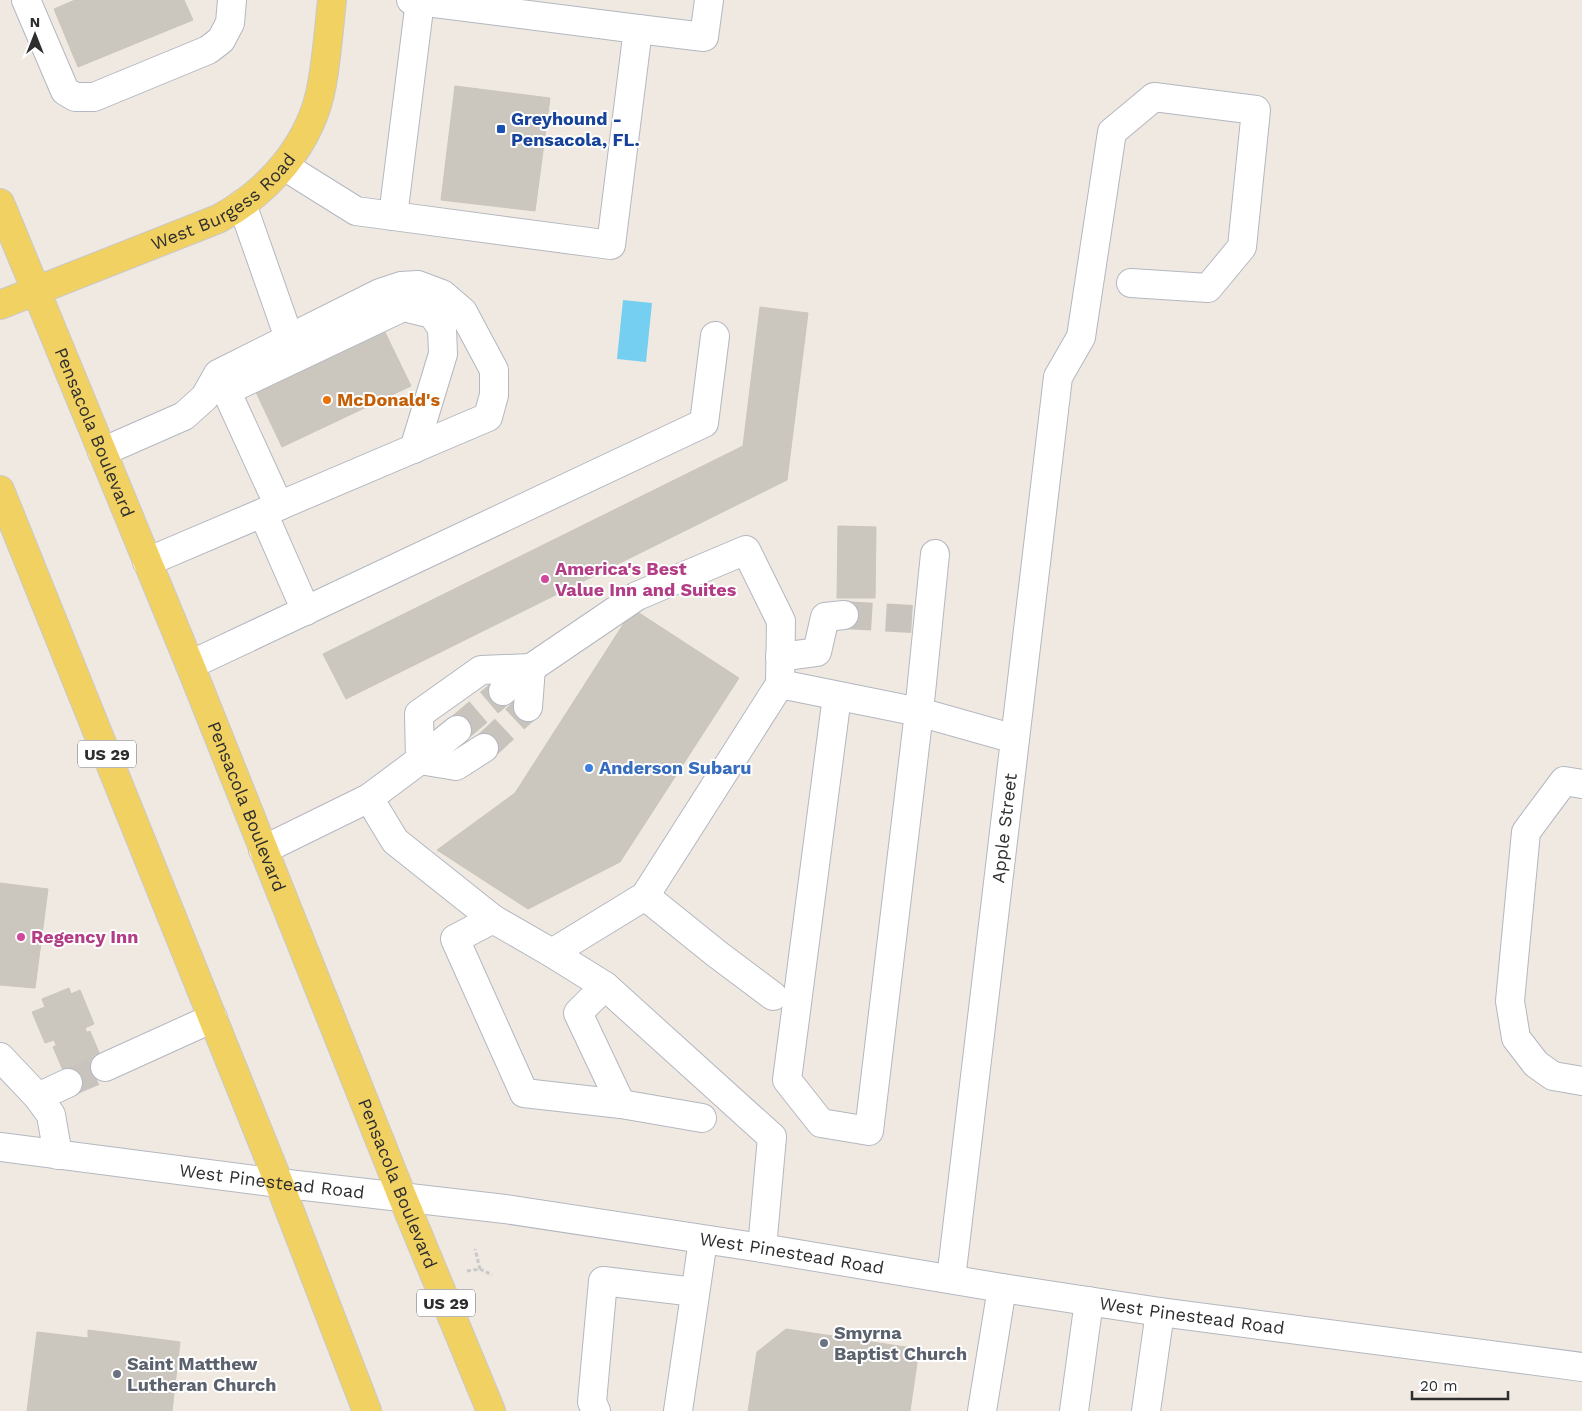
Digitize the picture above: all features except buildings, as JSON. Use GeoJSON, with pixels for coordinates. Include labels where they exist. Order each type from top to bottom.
{"type":"FeatureCollection","features":[{"type":"Feature","properties":{"kind":"main road","name":"West Burgess Road"},"geometry":{"type":"LineString","coordinates":[[0,305],[218,219],[266,186],[290,159],[310,124],[322,86],[332,0]]}},
{"type":"Feature","properties":{"kind":"main road","name":"Pensacola Boulevard"},"geometry":{"type":"LineString","coordinates":[[0,203],[190,665],[402,1196],[491,1411]]}},
{"type":"Feature","properties":{"kind":"main road","name":"US 29"},"geometry":{"type":"LineString","coordinates":[[0,490],[279,1182],[367,1411]]}},
{"type":"Feature","properties":{"kind":"street"},"geometry":{"type":"LineString","coordinates":[[26,0],[65,91],[75,97],[94,97],[208,50],[221,40],[230,23],[232,0]]}},
{"type":"Feature","properties":{"kind":"street"},"geometry":{"type":"LineString","coordinates":[[393,216],[415,1],[704,37],[709,0]]}},
{"type":"Feature","properties":{"kind":"street"},"geometry":{"type":"LineString","coordinates":[[284,166],[356,211],[611,245],[638,29]]}},
{"type":"Feature","properties":{"kind":"street","name":"Apple Street"},"geometry":{"type":"LineString","coordinates":[[951,1279],[1058,377],[1081,337],[1112,132],[1154,97],[1256,110],[1242,248],[1208,288],[1131,282]]}},
{"type":"Feature","properties":{"kind":"street"},"geometry":{"type":"LineString","coordinates":[[242,204],[289,338]]}},
{"type":"Feature","properties":{"kind":"street"},"geometry":{"type":"LineString","coordinates":[[102,452],[184,416],[222,382],[289,338],[380,293],[401,286],[418,285],[442,294],[463,312],[494,370],[494,395],[488,417],[147,562]]}},
{"type":"Feature","properties":{"kind":"street"},"geometry":{"type":"LineString","coordinates":[[222,382],[403,308],[432,314],[442,328],[442,354],[414,449]]}},
{"type":"Feature","properties":{"kind":"street"},"geometry":{"type":"LineString","coordinates":[[190,665],[704,423],[715,336]]}},
{"type":"Feature","properties":{"kind":"street"},"geometry":{"type":"LineString","coordinates":[[222,382],[271,510],[306,611]]}},
{"type":"Feature","properties":{"kind":"street"},"geometry":{"type":"LineString","coordinates":[[503,691],[531,668],[637,596],[746,550],[780,621],[780,684],[645,896],[552,953]]}},
{"type":"Feature","properties":{"kind":"street"},"geometry":{"type":"LineString","coordinates":[[837,696],[787,1080],[822,1122],[869,1130],[919,712],[920,619],[935,554]]}},
{"type":"Feature","properties":{"kind":"street"},"geometry":{"type":"LineString","coordinates":[[780,657],[817,652],[825,616],[844,616]]}},
{"type":"Feature","properties":{"kind":"street"},"geometry":{"type":"LineString","coordinates":[[528,707],[531,668]]}},
{"type":"Feature","properties":{"kind":"street"},"geometry":{"type":"LineString","coordinates":[[420,760],[419,714],[481,670],[531,668]]}},
{"type":"Feature","properties":{"kind":"street"},"geometry":{"type":"LineString","coordinates":[[780,684],[919,712],[1016,739]]}},
{"type":"Feature","properties":{"kind":"street"},"geometry":{"type":"LineString","coordinates":[[263,850],[368,798],[457,730]]}},
{"type":"Feature","properties":{"kind":"street"},"geometry":{"type":"LineString","coordinates":[[420,760],[456,766],[484,748]]}},
{"type":"Feature","properties":{"kind":"street"},"geometry":{"type":"LineString","coordinates":[[1582,784],[1564,781],[1526,832],[1510,1001],[1516,1038],[1536,1064],[1552,1076],[1582,1081]]}},
{"type":"Feature","properties":{"kind":"street"},"geometry":{"type":"LineString","coordinates":[[368,798],[395,841],[493,919],[605,986],[772,1137],[762,1248]]}},
{"type":"Feature","properties":{"kind":"street"},"geometry":{"type":"LineString","coordinates":[[645,896],[773,996]]}},
{"type":"Feature","properties":{"kind":"street"},"geometry":{"type":"LineString","coordinates":[[493,919],[455,939],[524,1093],[621,1104],[702,1118]]}},
{"type":"Feature","properties":{"kind":"street"},"geometry":{"type":"LineString","coordinates":[[605,986],[578,1013],[621,1104]]}},
{"type":"Feature","properties":{"kind":"street"},"geometry":{"type":"LineString","coordinates":[[105,1067],[213,1018]]}},
{"type":"Feature","properties":{"kind":"street"},"geometry":{"type":"LineString","coordinates":[[0,1057],[38,1096],[51,1115],[58,1155]]}},
{"type":"Feature","properties":{"kind":"street"},"geometry":{"type":"LineString","coordinates":[[38,1096],[68,1083]]}},
{"type":"Feature","properties":{"kind":"street","name":"West Pinestead Road"},"geometry":{"type":"LineString","coordinates":[[0,1147],[505,1209],[1160,1312],[1582,1368]]}},
{"type":"Feature","properties":{"kind":"street"},"geometry":{"type":"LineString","coordinates":[[678,1411],[703,1240]]}},
{"type":"Feature","properties":{"kind":"street"},"geometry":{"type":"LineString","coordinates":[[596,1411],[592,1402],[603,1281],[696,1292]]}},
{"type":"Feature","properties":{"kind":"street"},"geometry":{"type":"LineString","coordinates":[[982,1411],[1002,1288]]}},
{"type":"Feature","properties":{"kind":"street"},"geometry":{"type":"LineString","coordinates":[[1074,1411],[1089,1301]]}},
{"type":"Feature","properties":{"kind":"street"},"geometry":{"type":"LineString","coordinates":[[1146,1411],[1160,1312]]}},
{"type":"Feature","properties":{"kind":"path"},"geometry":{"type":"LineString","coordinates":[[475,1250],[480,1269]]}},
{"type":"Feature","properties":{"kind":"path"},"geometry":{"type":"LineString","coordinates":[[467,1271],[480,1269],[492,1276]]}},
{"type":"Feature","properties":{"kind":"water"},"geometry":{"type":"Polygon","coordinates":[[[623,300],[652,303],[646,362],[617,359],[623,300]]]}},
{"type":"Feature","properties":{"kind":"tunnel"},"geometry":{"type":"LineString","coordinates":[[844,615],[912,619]]}},
{"type":"Feature","properties":{"kind":"tunnel"},"geometry":{"type":"LineString","coordinates":[[457,730],[503,691]]}},
{"type":"Feature","properties":{"kind":"tunnel"},"geometry":{"type":"LineString","coordinates":[[484,748],[528,707]]}},
{"type":"Feature","properties":{"kind":"tunnel"},"geometry":{"type":"LineString","coordinates":[[68,1083],[105,1067]]}},
{"type":"Feature","properties":{"kind":"place","name":"Greyhound - Pensacola, FL."},"geometry":{"type":"Point","coordinates":[501,129]}},
{"type":"Feature","properties":{"kind":"place","name":"McDonald's"},"geometry":{"type":"Point","coordinates":[327,400]}},
{"type":"Feature","properties":{"kind":"place","name":"America's Best Value Inn and Suites"},"geometry":{"type":"Point","coordinates":[545,579]}},
{"type":"Feature","properties":{"kind":"place","name":"Anderson Subaru"},"geometry":{"type":"Point","coordinates":[589,768]}},
{"type":"Feature","properties":{"kind":"place","name":"Regency Inn"},"geometry":{"type":"Point","coordinates":[21,937]}},
{"type":"Feature","properties":{"kind":"place","name":"Smyrna Baptist Church"},"geometry":{"type":"Point","coordinates":[824,1343]}},
{"type":"Feature","properties":{"kind":"place","name":"Saint Matthew Lutheran Church"},"geometry":{"type":"Point","coordinates":[117,1374]}}]}
